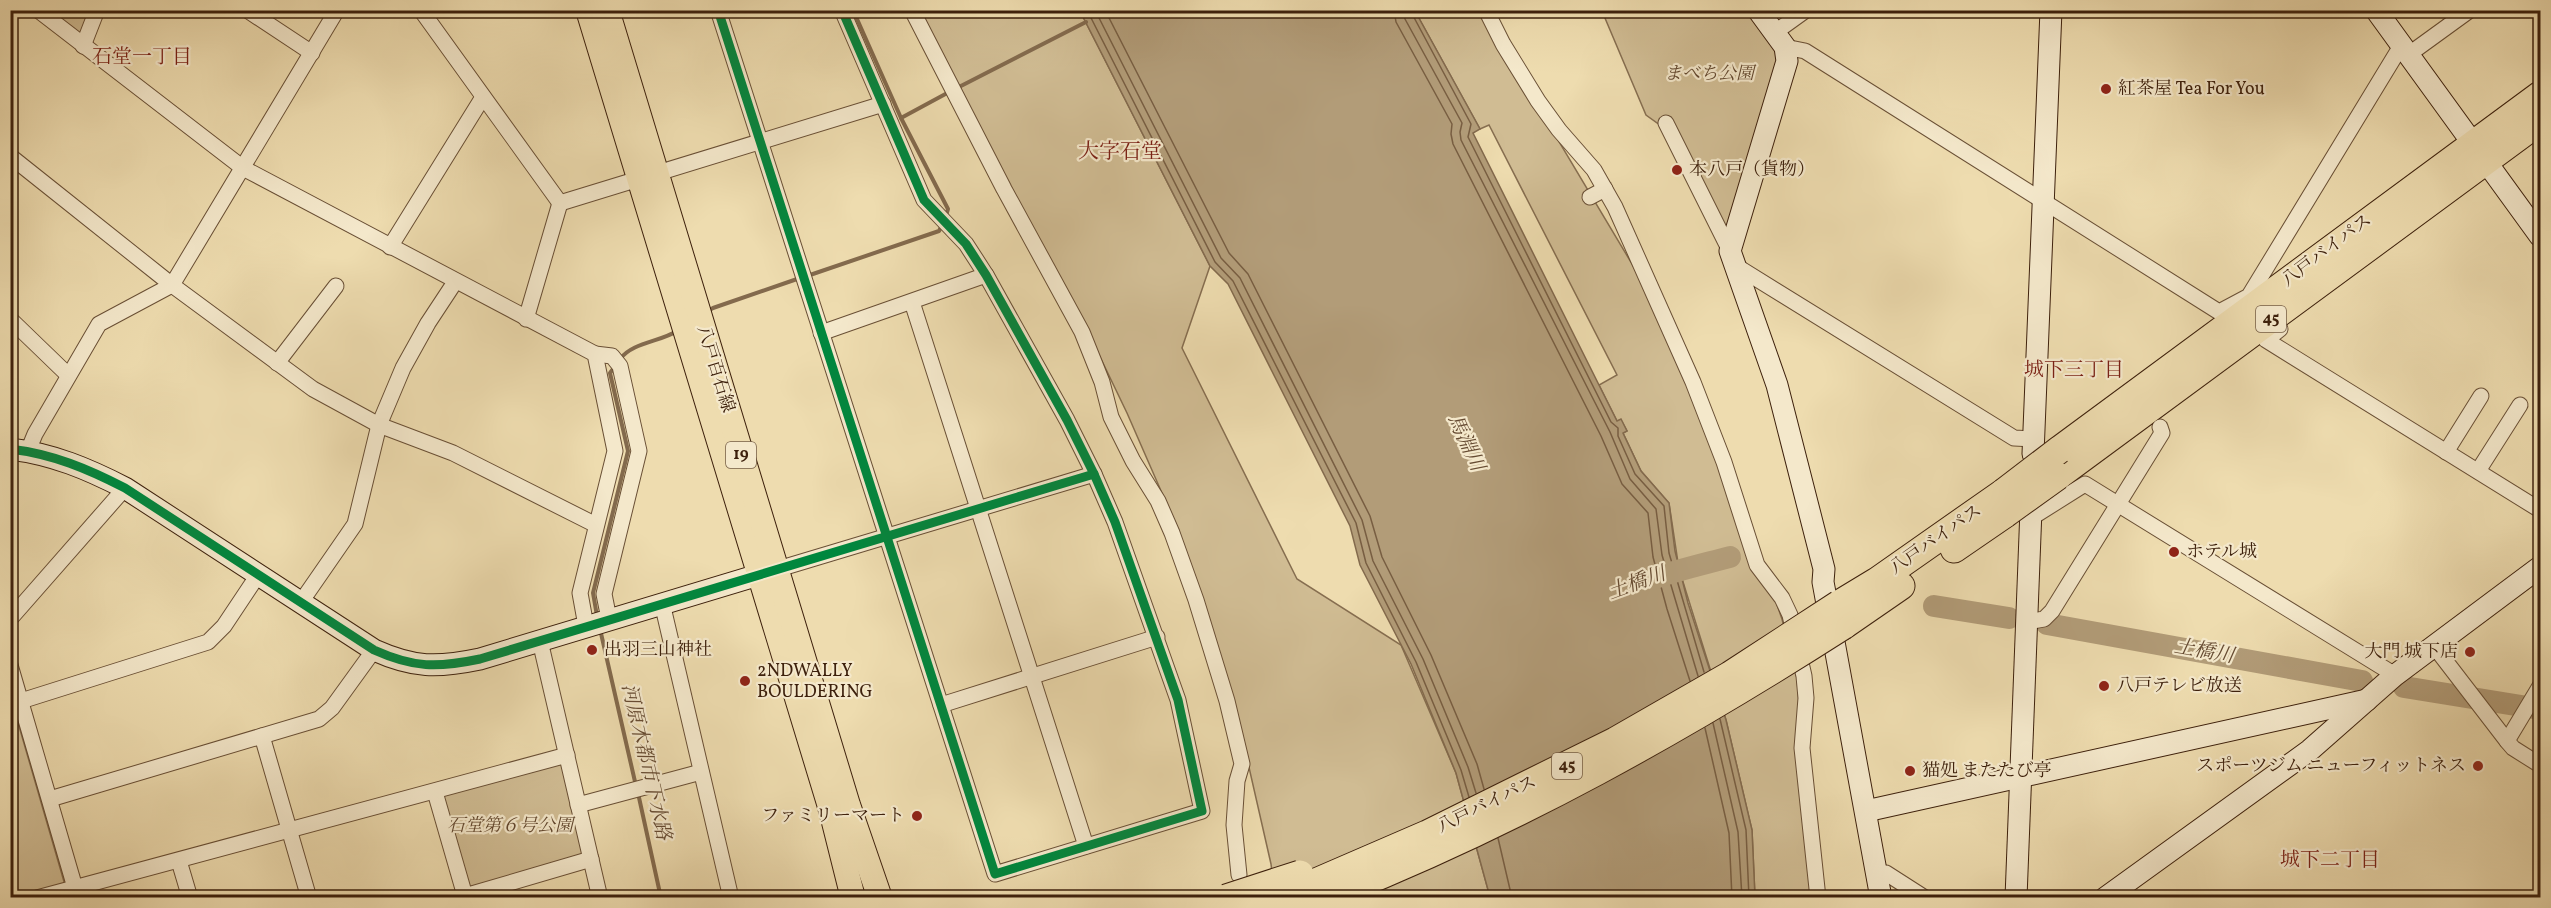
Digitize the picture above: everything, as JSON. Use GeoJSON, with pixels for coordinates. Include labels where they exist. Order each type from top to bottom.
{"type":"FeatureCollection","features":[{"type":"Feature","properties":{"kind":"highway","name":"八戸バイパス"},"geometry":{"type":"LineString","coordinates":[[2058,463],[2384,235],[2480,154],[2541,95]]}},
{"type":"Feature","properties":{"kind":"highway","name":"八戸バイパス"},"geometry":{"type":"LineString","coordinates":[[1326,897],[1408,865],[1548,798],[1744,690],[1841,615],[1877,581],[2018,508],[2058,463],[2480,154],[2541,121]]}},
{"type":"Feature","properties":{"kind":"highway","name":"八戸バイパス"},"geometry":{"type":"LineString","coordinates":[[1279,897],[1427,834],[1615,741],[1841,615]]}},
{"type":"Feature","properties":{"kind":"highway"},"geometry":{"type":"LineString","coordinates":[[1232,886],[1427,834]]}},
{"type":"Feature","properties":{"kind":"highway"},"geometry":{"type":"LineString","coordinates":[[1351,897],[1408,865]]}},
{"type":"Feature","properties":{"kind":"main road","name":"八戸百石線"},"geometry":{"type":"LineString","coordinates":[[588,10],[648,175]]}},
{"type":"Feature","properties":{"kind":"main road","name":"八戸百石線"},"geometry":{"type":"LineString","coordinates":[[607,10],[648,175],[767,572],[853,897]]}},
{"type":"Feature","properties":{"kind":"main road","name":"八戸百石線"},"geometry":{"type":"LineString","coordinates":[[767,572],[880,897]]}},
{"type":"Feature","properties":{"kind":"street"},"geometry":{"type":"LineString","coordinates":[[38,10],[243,168],[526,319],[595,354],[612,356],[620,366],[639,451],[604,594],[609,619]]}},
{"type":"Feature","properties":{"kind":"street"},"geometry":{"type":"LineString","coordinates":[[83,46],[97,10]]}},
{"type":"Feature","properties":{"kind":"street"},"geometry":{"type":"LineString","coordinates":[[246,10],[312,53]]}},
{"type":"Feature","properties":{"kind":"street"},"geometry":{"type":"LineString","coordinates":[[19,450],[35,434],[99,324],[172,285],[337,10]]}},
{"type":"Feature","properties":{"kind":"street"},"geometry":{"type":"LineString","coordinates":[[421,10],[560,203]]}},
{"type":"Feature","properties":{"kind":"street"},"geometry":{"type":"LineString","coordinates":[[718,10],[995,874],[1202,811],[1178,700],[1115,522],[1094,474],[1067,420],[986,275],[966,244],[924,200],[842,10]]}},
{"type":"Feature","properties":{"kind":"street"},"geometry":{"type":"LineString","coordinates":[[912,10],[1004,189],[1082,332],[1102,382],[1111,417],[1133,461],[1158,501],[1172,533],[1216,668],[1242,764],[1237,781],[1232,886]]}},
{"type":"Feature","properties":{"kind":"street"},"geometry":{"type":"LineString","coordinates":[[1486,10],[1503,44],[1538,101],[1559,130],[1594,170],[1605,189],[1692,382],[1724,462],[1757,565],[1782,598],[1790,615],[1804,676],[1806,698],[1802,748],[1818,897]]}},
{"type":"Feature","properties":{"kind":"street"},"geometry":{"type":"LineString","coordinates":[[1733,258],[1787,61],[1780,40],[1758,10]]}},
{"type":"Feature","properties":{"kind":"street"},"geometry":{"type":"LineString","coordinates":[[1780,40],[1806,10]]}},
{"type":"Feature","properties":{"kind":"street"},"geometry":{"type":"LineString","coordinates":[[1733,258],[2014,438],[2033,447],[2051,10]]}},
{"type":"Feature","properties":{"kind":"street"},"geometry":{"type":"LineString","coordinates":[[2376,10],[2541,236]]}},
{"type":"Feature","properties":{"kind":"street"},"geometry":{"type":"LineString","coordinates":[[1780,40],[1805,51],[2219,312],[2249,296],[2405,51],[2470,10]]}},
{"type":"Feature","properties":{"kind":"street"},"geometry":{"type":"LineString","coordinates":[[390,247],[483,97]]}},
{"type":"Feature","properties":{"kind":"street"},"geometry":{"type":"LineString","coordinates":[[560,203],[883,105]]}},
{"type":"Feature","properties":{"kind":"street"},"geometry":{"type":"LineString","coordinates":[[1666,123],[1733,258],[1777,385],[1824,569],[1823,582],[1881,897]]}},
{"type":"Feature","properties":{"kind":"street"},"geometry":{"type":"LineString","coordinates":[[10,156],[172,285],[313,390],[379,425],[453,453],[596,525]]}},
{"type":"Feature","properties":{"kind":"street"},"geometry":{"type":"LineString","coordinates":[[1590,196],[1605,189]]}},
{"type":"Feature","properties":{"kind":"street"},"geometry":{"type":"LineString","coordinates":[[526,319],[560,203]]}},
{"type":"Feature","properties":{"kind":"street"},"geometry":{"type":"LineString","coordinates":[[2384,235],[2386,249],[2265,340],[2541,510]]}},
{"type":"Feature","properties":{"kind":"street"},"geometry":{"type":"LineString","coordinates":[[821,333],[986,275]]}},
{"type":"Feature","properties":{"kind":"street"},"geometry":{"type":"LineString","coordinates":[[301,602],[355,524],[379,425],[403,368],[428,323],[455,282]]}},
{"type":"Feature","properties":{"kind":"street"},"geometry":{"type":"LineString","coordinates":[[277,363],[336,286]]}},
{"type":"Feature","properties":{"kind":"street"},"geometry":{"type":"LineString","coordinates":[[912,302],[1086,846]]}},
{"type":"Feature","properties":{"kind":"street"},"geometry":{"type":"LineString","coordinates":[[10,319],[68,375]]}},
{"type":"Feature","properties":{"kind":"street"},"geometry":{"type":"LineString","coordinates":[[586,626],[580,593],[615,451],[595,354]]}},
{"type":"Feature","properties":{"kind":"street"},"geometry":{"type":"LineString","coordinates":[[2446,452],[2481,396]]}},
{"type":"Feature","properties":{"kind":"street"},"geometry":{"type":"LineString","coordinates":[[2478,471],[2520,405]]}},
{"type":"Feature","properties":{"kind":"street"},"geometry":{"type":"LineString","coordinates":[[2027,622],[2044,620],[2052,611],[2162,433],[2160,427]]}},
{"type":"Feature","properties":{"kind":"street"},"geometry":{"type":"LineString","coordinates":[[19,450],[83,466],[125,488],[374,650],[401,662],[452,664],[540,641],[1094,474]]}},
{"type":"Feature","properties":{"kind":"street"},"geometry":{"type":"LineString","coordinates":[[2016,897],[2027,622],[2018,508],[2085,484],[2395,676]]}},
{"type":"Feature","properties":{"kind":"street"},"geometry":{"type":"LineString","coordinates":[[10,619],[125,488]]}},
{"type":"Feature","properties":{"kind":"street"},"geometry":{"type":"LineString","coordinates":[[2105,897],[2310,750],[2395,676],[2541,567]]}},
{"type":"Feature","properties":{"kind":"street"},"geometry":{"type":"LineString","coordinates":[[21,701],[208,642],[224,627],[258,575]]}},
{"type":"Feature","properties":{"kind":"street"},"geometry":{"type":"LineString","coordinates":[[662,603],[731,897]]}},
{"type":"Feature","properties":{"kind":"street"},"geometry":{"type":"LineString","coordinates":[[941,705],[1157,637]]}},
{"type":"Feature","properties":{"kind":"street"},"geometry":{"type":"LineString","coordinates":[[540,641],[600,897]]}},
{"type":"Feature","properties":{"kind":"street"},"geometry":{"type":"LineString","coordinates":[[2434,646],[2513,748],[2541,765]]}},
{"type":"Feature","properties":{"kind":"street"},"geometry":{"type":"LineString","coordinates":[[50,799],[319,719],[332,708],[374,650]]}},
{"type":"Feature","properties":{"kind":"street"},"geometry":{"type":"LineString","coordinates":[[10,664],[76,893]]}},
{"type":"Feature","properties":{"kind":"street"},"geometry":{"type":"LineString","coordinates":[[2507,741],[2541,686]]}},
{"type":"Feature","properties":{"kind":"street"},"geometry":{"type":"LineString","coordinates":[[1866,811],[2368,699]]}},
{"type":"Feature","properties":{"kind":"street"},"geometry":{"type":"LineString","coordinates":[[262,736],[309,897]]}},
{"type":"Feature","properties":{"kind":"street"},"geometry":{"type":"LineString","coordinates":[[37,897],[76,893],[179,861],[567,756]]}},
{"type":"Feature","properties":{"kind":"street"},"geometry":{"type":"LineString","coordinates":[[578,805],[701,772]]}},
{"type":"Feature","properties":{"kind":"street"},"geometry":{"type":"LineString","coordinates":[[435,792],[462,896],[591,859]]}},
{"type":"Feature","properties":{"kind":"street"},"geometry":{"type":"LineString","coordinates":[[179,861],[190,897]]}},
{"type":"Feature","properties":{"kind":"street"},"geometry":{"type":"LineString","coordinates":[[1878,873],[1886,873],[1925,897]]}},
{"type":"Feature","properties":{"kind":"green space"},"geometry":{"type":"Polygon","coordinates":[[[46,11],[92,11],[81,39],[46,11]]]}},
{"type":"Feature","properties":{"kind":"green space"},"geometry":{"type":"Polygon","coordinates":[[[918,11],[1080,11],[1210,266],[1182,348],[1297,579],[1401,645],[1456,773],[1490,897],[1275,897],[1271,864],[1243,741],[1165,500],[1090,336],[918,11]]]}},
{"type":"Feature","properties":{"kind":"green space"},"geometry":{"type":"Polygon","coordinates":[[[1415,11],[1481,11],[1644,284],[1720,463],[1754,571],[1776,602],[1782,619],[1797,678],[1814,897],[1755,897],[1752,830],[1726,720],[1679,569],[1669,503],[1641,471],[1623,433],[1627,431],[1621,420],[1617,421],[1599,385],[1617,375],[1489,125],[1480,129],[1415,11]]]}},
{"type":"Feature","properties":{"kind":"green space","name":"まべち公園"},"geometry":{"type":"Polygon","coordinates":[[[1602,11],[1748,11],[1776,48],[1778,62],[1732,226],[1722,226],[1664,128],[1646,115],[1602,11]]]}},
{"type":"Feature","properties":{"kind":"green space"},"geometry":{"type":"Polygon","coordinates":[[[10,695],[65,885],[11,898],[10,897],[10,695]]]}},
{"type":"Feature","properties":{"kind":"green space","name":"石堂第６号公園"},"geometry":{"type":"Polygon","coordinates":[[[562,762],[585,854],[468,888],[442,796],[562,762]]]}},
{"type":"Feature","properties":{"kind":"water","name":"馬淵川"},"geometry":{"type":"Polygon","coordinates":[[[1080,11],[1415,11],[1480,129],[1473,133],[1617,421],[1621,419],[1627,431],[1623,433],[1641,471],[1669,503],[1675,551],[1688,603],[1726,720],[1752,830],[1755,897],[1490,897],[1456,773],[1411,664],[1360,565],[1350,526],[1228,284],[1210,266],[1080,11]]]}},
{"type":"Feature","properties":{"kind":"waterway","name":"河原木都市下水路"},"geometry":{"type":"LineString","coordinates":[[853,10],[901,118],[948,209],[946,216]]}},
{"type":"Feature","properties":{"kind":"waterway","name":"河原木都市下水路"},"geometry":{"type":"LineString","coordinates":[[957,88],[1086,22]]}},
{"type":"Feature","properties":{"kind":"waterway","name":"河原木都市下水路"},"geometry":{"type":"LineString","coordinates":[[901,118],[951,91]]}},
{"type":"Feature","properties":{"kind":"waterway","name":"河原木都市下水路"},"geometry":{"type":"LineString","coordinates":[[807,276],[939,231],[942,225]]}},
{"type":"Feature","properties":{"kind":"waterway","name":"河原木都市下水路"},"geometry":{"type":"LineString","coordinates":[[706,312],[800,278]]}},
{"type":"Feature","properties":{"kind":"waterway","name":"河原木都市下水路"},"geometry":{"type":"LineString","coordinates":[[620,359],[632,349],[677,331]]}},
{"type":"Feature","properties":{"kind":"waterway","name":"河原木都市下水路"},"geometry":{"type":"LineString","coordinates":[[597,616],[593,593],[628,451],[610,373],[616,365]]}},
{"type":"Feature","properties":{"kind":"waterway","name":"土橋川"},"geometry":{"type":"LineString","coordinates":[[1652,579],[1730,557]]}},
{"type":"Feature","properties":{"kind":"waterway","name":"土橋川"},"geometry":{"type":"LineString","coordinates":[[1934,606],[2009,618]]}},
{"type":"Feature","properties":{"kind":"waterway","name":"土橋川"},"geometry":{"type":"LineString","coordinates":[[2047,624],[2362,681]]}},
{"type":"Feature","properties":{"kind":"waterway","name":"河原木都市下水路"},"geometry":{"type":"LineString","coordinates":[[600,629],[636,786]]}},
{"type":"Feature","properties":{"kind":"waterway","name":"土橋川"},"geometry":{"type":"LineString","coordinates":[[2404,687],[2540,709]]}},
{"type":"Feature","properties":{"kind":"waterway","name":"河原木都市下水路"},"geometry":{"type":"LineString","coordinates":[[638,793],[661,898]]}},
{"type":"Feature","properties":{"kind":"cycle path"},"geometry":{"type":"LineString","coordinates":[[718,10],[995,874],[1202,811],[1178,700],[1115,522],[1094,474],[1067,420],[986,275],[966,244],[924,200],[842,10]]}},
{"type":"Feature","properties":{"kind":"cycle path"},"geometry":{"type":"LineString","coordinates":[[10,449],[70,463],[125,488],[374,650],[401,660],[426,665],[480,659],[1094,474]]}},
{"type":"Feature","properties":{"kind":"place","name":"紅茶屋 Tea For You"},"geometry":{"type":"Point","coordinates":[2106,89]}},
{"type":"Feature","properties":{"kind":"place","name":"本八戸（貨物）"},"geometry":{"type":"Point","coordinates":[1677,170]}},
{"type":"Feature","properties":{"kind":"place","name":"ホテル城"},"geometry":{"type":"Point","coordinates":[2174,552]}},
{"type":"Feature","properties":{"kind":"place","name":"出羽三山神社"},"geometry":{"type":"Point","coordinates":[592,650]}},
{"type":"Feature","properties":{"kind":"place","name":"大門 城下店"},"geometry":{"type":"Point","coordinates":[2470,652]}},
{"type":"Feature","properties":{"kind":"place","name":"2NDWALLY BOULDERING"},"geometry":{"type":"Point","coordinates":[745,681]}},
{"type":"Feature","properties":{"kind":"place","name":"八戸テレビ放送"},"geometry":{"type":"Point","coordinates":[2104,686]}},
{"type":"Feature","properties":{"kind":"place","name":"スポーツジム ニューフィットネス"},"geometry":{"type":"Point","coordinates":[2478,766]}},
{"type":"Feature","properties":{"kind":"place","name":"猫処 またたび亭"},"geometry":{"type":"Point","coordinates":[1910,771]}},
{"type":"Feature","properties":{"kind":"place","name":"ファミリーマート"},"geometry":{"type":"Point","coordinates":[917,816]}},
{"type":"Feature","properties":{"kind":"district","name":"石堂一丁目"},"geometry":{"type":"Point","coordinates":[142,58]}},
{"type":"Feature","properties":{"kind":"district","name":"大字石堂"},"geometry":{"type":"Point","coordinates":[1120,152]}},
{"type":"Feature","properties":{"kind":"district","name":"城下三丁目"},"geometry":{"type":"Point","coordinates":[2074,371]}},
{"type":"Feature","properties":{"kind":"district","name":"城下二丁目"},"geometry":{"type":"Point","coordinates":[2330,861]}}]}
